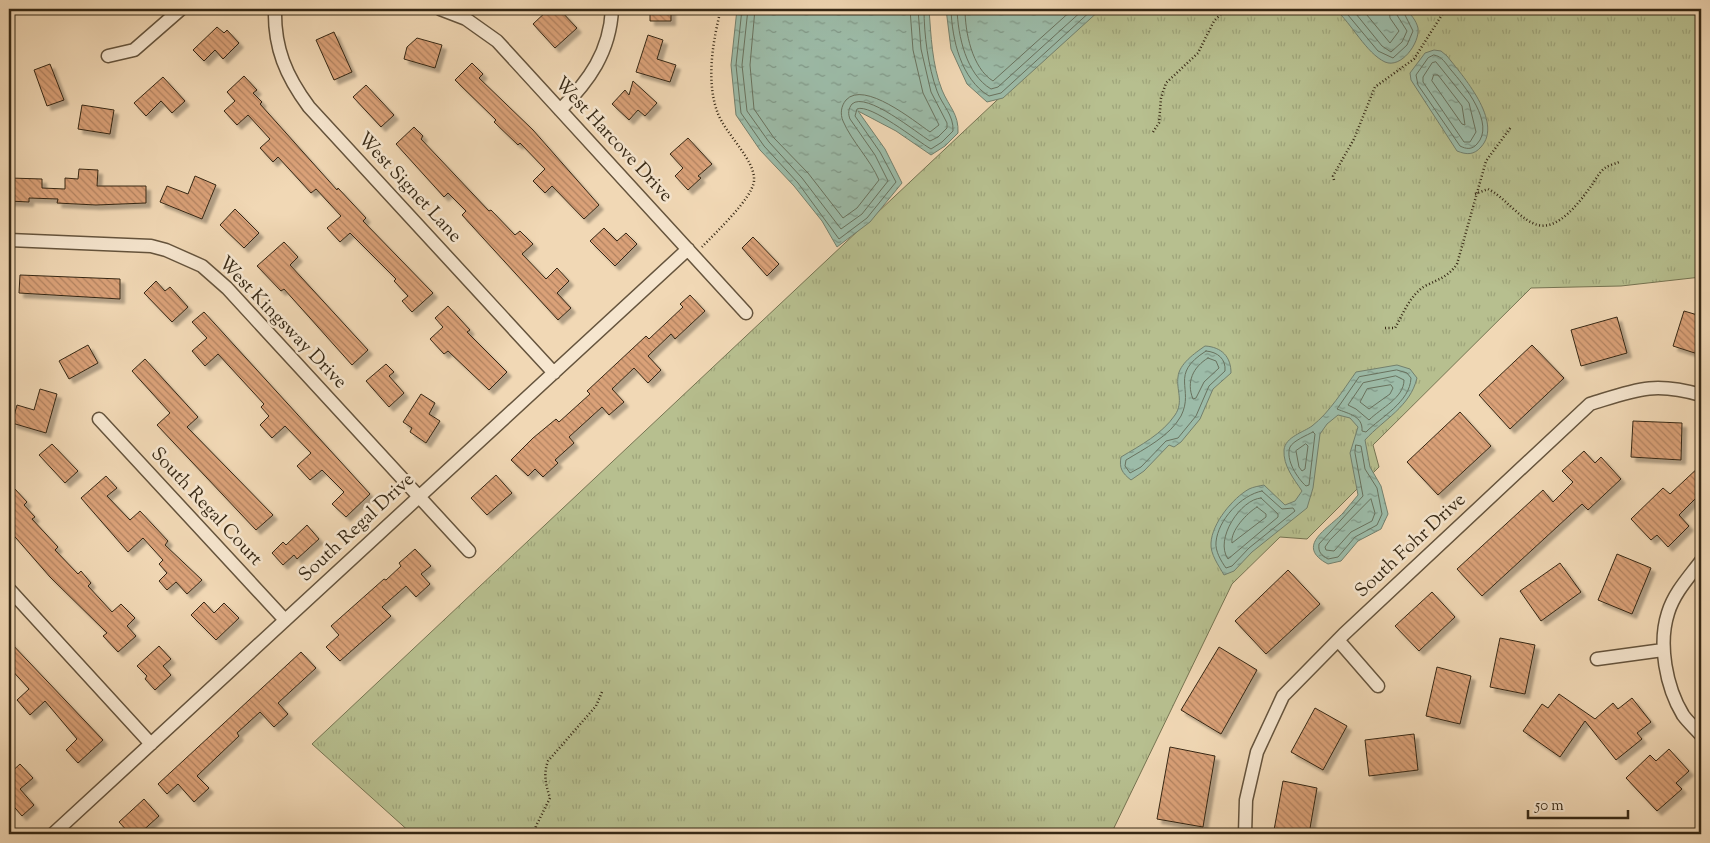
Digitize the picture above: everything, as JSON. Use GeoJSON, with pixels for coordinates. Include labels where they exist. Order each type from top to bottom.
{"type":"FeatureCollection","features":[{"type":"Feature","properties":{"kind":"street"},"geometry":{"type":"LineString","coordinates":[[108,56],[134,50],[181,9]]}},
{"type":"Feature","properties":{"kind":"street","name":"West Signet Lane"},"geometry":{"type":"LineString","coordinates":[[275,9],[274,28],[280,58],[293,85],[309,107],[554,373]]}},
{"type":"Feature","properties":{"kind":"street","name":"West Harcove Drive"},"geometry":{"type":"LineString","coordinates":[[440,9],[466,19],[497,41],[746,313]]}},
{"type":"Feature","properties":{"kind":"street"},"geometry":{"type":"LineString","coordinates":[[560,110],[597,66],[607,43],[612,9]]}},
{"type":"Feature","properties":{"kind":"street","name":"West Kingsway Drive"},"geometry":{"type":"LineString","coordinates":[[9,240],[151,246],[183,256],[202,266],[227,288],[470,551]]}},
{"type":"Feature","properties":{"kind":"street","name":"South Regal Drive"},"geometry":{"type":"LineString","coordinates":[[53,834],[419,496],[691,252]]}},
{"type":"Feature","properties":{"kind":"street","name":"South Fohr Drive"},"geometry":{"type":"LineString","coordinates":[[1245,834],[1246,800],[1257,752],[1283,696],[1338,640],[1590,404],[1642,388],[1675,387],[1701,395]]}},
{"type":"Feature","properties":{"kind":"street","name":"South Regal Court"},"geometry":{"type":"LineString","coordinates":[[99,420],[285,620]]}},
{"type":"Feature","properties":{"kind":"street"},"geometry":{"type":"LineString","coordinates":[[1701,561],[1682,586],[1668,613],[1663,650],[1670,686],[1683,715],[1701,735]]}},
{"type":"Feature","properties":{"kind":"street"},"geometry":{"type":"LineString","coordinates":[[9,590],[151,744]]}},
{"type":"Feature","properties":{"kind":"street"},"geometry":{"type":"LineString","coordinates":[[1338,640],[1378,686]]}},
{"type":"Feature","properties":{"kind":"street"},"geometry":{"type":"LineString","coordinates":[[1596,659],[1663,650]]}},
{"type":"Feature","properties":{"kind":"path"},"geometry":{"type":"LineString","coordinates":[[691,252],[745,198],[754,184],[754,173],[724,127],[717,112],[713,96],[712,60],[720,9]]}},
{"type":"Feature","properties":{"kind":"path"},"geometry":{"type":"LineString","coordinates":[[1153,132],[1159,123],[1161,98],[1166,83],[1198,53],[1214,21],[1226,9]]}},
{"type":"Feature","properties":{"kind":"path"},"geometry":{"type":"LineString","coordinates":[[1334,180],[1333,176],[1354,139],[1375,88],[1414,59],[1445,10]]}},
{"type":"Feature","properties":{"kind":"path"},"geometry":{"type":"LineString","coordinates":[[1384,328],[1395,328],[1412,298],[1425,287],[1447,277],[1457,264],[1486,161],[1511,127]]}},
{"type":"Feature","properties":{"kind":"path"},"geometry":{"type":"LineString","coordinates":[[1476,194],[1488,189],[1496,192],[1528,220],[1536,225],[1548,226],[1558,221],[1579,202],[1605,168],[1619,162]]}},
{"type":"Feature","properties":{"kind":"path"},"geometry":{"type":"LineString","coordinates":[[534,834],[550,798],[545,780],[545,770],[548,761],[596,706],[602,692]]}},
{"type":"Feature","properties":{"kind":"path"},"geometry":{"type":"LineString","coordinates":[[1061,830],[1062,834]]}},
{"type":"Feature","properties":{"kind":"green space"},"geometry":{"type":"Polygon","coordinates":[[[1094,9],[1701,9],[1701,277],[1621,286],[1531,288],[1373,445],[1379,467],[1307,539],[1280,537],[1232,584],[1111,834],[412,834],[312,744],[1094,9]]]}},
{"type":"Feature","properties":{"kind":"water"},"geometry":{"type":"Polygon","coordinates":[[[737,9],[929,9],[932,50],[936,70],[942,90],[957,121],[958,133],[945,146],[931,155],[896,131],[858,111],[885,149],[902,183],[870,222],[837,247],[822,221],[794,186],[760,150],[736,115],[731,65],[737,9]]]}},
{"type":"Feature","properties":{"kind":"water"},"geometry":{"type":"Polygon","coordinates":[[[946,9],[1101,9],[1003,98],[987,102],[967,84],[951,49],[946,9]]]}},
{"type":"Feature","properties":{"kind":"water"},"geometry":{"type":"Polygon","coordinates":[[[1335,9],[1406,9],[1418,28],[1416,41],[1403,58],[1397,62],[1385,62],[1365,45],[1335,9]]]}},
{"type":"Feature","properties":{"kind":"water"},"geometry":{"type":"Polygon","coordinates":[[[1434,50],[1441,51],[1447,56],[1478,99],[1484,112],[1488,125],[1487,137],[1481,147],[1473,153],[1467,154],[1457,151],[1411,80],[1410,73],[1425,53],[1434,50]]]}},
{"type":"Feature","properties":{"kind":"water"},"geometry":{"type":"Polygon","coordinates":[[[1205,346],[1216,348],[1224,354],[1231,367],[1231,373],[1213,389],[1200,419],[1181,442],[1174,447],[1169,445],[1144,471],[1131,480],[1122,470],[1120,464],[1121,457],[1170,422],[1179,405],[1179,372],[1188,359],[1205,346]]]}},
{"type":"Feature","properties":{"kind":"water"},"geometry":{"type":"Polygon","coordinates":[[[1397,365],[1410,369],[1417,378],[1414,388],[1396,412],[1365,440],[1370,467],[1381,486],[1388,514],[1381,529],[1358,541],[1341,561],[1328,564],[1318,557],[1314,551],[1314,544],[1317,538],[1343,513],[1358,495],[1350,453],[1358,427],[1350,418],[1338,415],[1327,424],[1320,434],[1313,488],[1307,508],[1252,552],[1234,571],[1224,575],[1213,556],[1211,543],[1215,527],[1224,512],[1243,493],[1254,487],[1264,485],[1285,505],[1295,501],[1302,491],[1285,461],[1285,445],[1291,438],[1312,426],[1325,414],[1356,372],[1397,365]]]}},
{"type":"Feature","properties":{"kind":"building"},"geometry":{"type":"Polygon","coordinates":[[[549,9],[559,9],[577,28],[555,48],[533,24],[549,9]]]}},
{"type":"Feature","properties":{"kind":"building"},"geometry":{"type":"Polygon","coordinates":[[[650,9],[671,9],[671,21],[650,21],[650,9]]]}},
{"type":"Feature","properties":{"kind":"building"},"geometry":{"type":"Polygon","coordinates":[[[217,27],[224,33],[227,30],[239,43],[223,59],[215,50],[204,61],[193,50],[217,27]]]}},
{"type":"Feature","properties":{"kind":"building"},"geometry":{"type":"Polygon","coordinates":[[[334,32],[352,72],[334,80],[316,40],[334,32]]]}},
{"type":"Feature","properties":{"kind":"building"},"geometry":{"type":"Polygon","coordinates":[[[648,35],[663,40],[657,59],[676,65],[670,82],[636,72],[648,35]]]}},
{"type":"Feature","properties":{"kind":"building"},"geometry":{"type":"Polygon","coordinates":[[[417,38],[442,45],[435,68],[404,59],[407,47],[417,38]]]}},
{"type":"Feature","properties":{"kind":"building"},"geometry":{"type":"Polygon","coordinates":[[[472,63],[483,74],[479,78],[533,130],[599,205],[584,219],[552,186],[545,193],[533,181],[545,169],[520,143],[518,145],[494,122],[496,120],[455,80],[472,63]]]}},
{"type":"Feature","properties":{"kind":"building"},"geometry":{"type":"Polygon","coordinates":[[[50,64],[64,100],[47,106],[34,70],[50,64]]]}},
{"type":"Feature","properties":{"kind":"building"},"geometry":{"type":"Polygon","coordinates":[[[244,76],[257,90],[253,93],[262,102],[260,104],[337,190],[338,188],[366,218],[363,221],[433,293],[412,312],[402,301],[408,296],[394,281],[396,279],[350,233],[340,242],[327,228],[341,216],[316,189],[311,193],[278,157],[273,162],[260,148],[270,139],[248,115],[237,125],[224,111],[235,101],[227,92],[244,76]]]}},
{"type":"Feature","properties":{"kind":"building"},"geometry":{"type":"Polygon","coordinates":[[[163,77],[185,101],[172,113],[161,101],[146,116],[134,103],[163,77]]]}},
{"type":"Feature","properties":{"kind":"building"},"geometry":{"type":"Polygon","coordinates":[[[633,81],[657,103],[645,116],[638,110],[629,120],[612,104],[625,90],[629,95],[633,81]]]}},
{"type":"Feature","properties":{"kind":"building"},"geometry":{"type":"Polygon","coordinates":[[[366,85],[394,115],[381,127],[353,97],[366,85]]]}},
{"type":"Feature","properties":{"kind":"building"},"geometry":{"type":"Polygon","coordinates":[[[82,105],[114,110],[110,134],[78,129],[82,105]]]}},
{"type":"Feature","properties":{"kind":"building"},"geometry":{"type":"Polygon","coordinates":[[[414,127],[423,136],[421,139],[489,211],[491,210],[515,235],[520,231],[533,244],[522,254],[546,279],[557,268],[569,281],[557,293],[571,308],[558,320],[462,215],[466,211],[448,193],[444,197],[396,144],[414,127]]]}},
{"type":"Feature","properties":{"kind":"building"},"geometry":{"type":"Polygon","coordinates":[[[688,138],[712,164],[698,176],[701,178],[688,190],[675,176],[683,168],[670,154],[688,138]]]}},
{"type":"Feature","properties":{"kind":"building"},"geometry":{"type":"Polygon","coordinates":[[[79,169],[98,170],[97,186],[146,186],[146,203],[96,205],[57,203],[58,199],[29,198],[29,202],[9,201],[10,178],[42,179],[42,188],[65,189],[65,178],[78,179],[79,169]]]}},
{"type":"Feature","properties":{"kind":"building"},"geometry":{"type":"Polygon","coordinates":[[[195,176],[216,185],[202,219],[160,202],[167,186],[188,194],[195,176]]]}},
{"type":"Feature","properties":{"kind":"building"},"geometry":{"type":"Polygon","coordinates":[[[235,209],[259,233],[244,248],[220,225],[235,209]]]}},
{"type":"Feature","properties":{"kind":"building"},"geometry":{"type":"Polygon","coordinates":[[[604,228],[617,241],[626,233],[637,244],[615,266],[590,241],[604,228]]]}},
{"type":"Feature","properties":{"kind":"building"},"geometry":{"type":"Polygon","coordinates":[[[753,237],[779,264],[767,276],[742,248],[753,237]]]}},
{"type":"Feature","properties":{"kind":"building"},"geometry":{"type":"Polygon","coordinates":[[[284,242],[298,257],[290,265],[368,350],[352,365],[284,289],[281,291],[257,266],[284,242]]]}},
{"type":"Feature","properties":{"kind":"building"},"geometry":{"type":"Polygon","coordinates":[[[20,275],[120,279],[120,299],[19,293],[20,275]]]}},
{"type":"Feature","properties":{"kind":"building"},"geometry":{"type":"Polygon","coordinates":[[[156,281],[165,291],[170,287],[188,307],[172,322],[144,293],[156,281]]]}},
{"type":"Feature","properties":{"kind":"building"},"geometry":{"type":"Polygon","coordinates":[[[690,295],[705,311],[675,339],[671,334],[648,356],[661,370],[648,383],[634,368],[612,389],[624,402],[609,415],[602,407],[569,437],[574,443],[555,460],[558,463],[543,477],[535,469],[528,476],[511,460],[533,438],[556,419],[559,422],[590,394],[587,391],[646,336],[649,339],[683,307],[680,304],[690,295]]]}},
{"type":"Feature","properties":{"kind":"building"},"geometry":{"type":"Polygon","coordinates":[[[448,306],[470,330],[467,332],[507,372],[489,390],[448,351],[444,354],[430,339],[443,327],[435,318],[448,306]]]}},
{"type":"Feature","properties":{"kind":"building"},"geometry":{"type":"Polygon","coordinates":[[[1684,311],[1701,316],[1701,355],[1673,346],[1684,311]]]}},
{"type":"Feature","properties":{"kind":"building"},"geometry":{"type":"Polygon","coordinates":[[[204,312],[370,494],[346,517],[332,504],[344,492],[322,470],[310,480],[297,466],[311,453],[285,426],[272,438],[260,425],[269,416],[261,407],[264,404],[218,354],[205,366],[192,351],[207,338],[192,322],[204,312]]]}},
{"type":"Feature","properties":{"kind":"building"},"geometry":{"type":"Polygon","coordinates":[[[1617,317],[1627,353],[1581,366],[1571,330],[1617,317]]]}},
{"type":"Feature","properties":{"kind":"building"},"geometry":{"type":"Polygon","coordinates":[[[88,345],[98,363],[69,379],[59,361],[88,345]]]}},
{"type":"Feature","properties":{"kind":"building"},"geometry":{"type":"Polygon","coordinates":[[[1532,345],[1564,378],[1510,429],[1479,395],[1532,345]]]}},
{"type":"Feature","properties":{"kind":"building"},"geometry":{"type":"Polygon","coordinates":[[[145,359],[198,417],[187,427],[273,515],[256,530],[157,425],[170,413],[132,371],[145,359]]]}},
{"type":"Feature","properties":{"kind":"building"},"geometry":{"type":"Polygon","coordinates":[[[386,364],[394,372],[389,376],[404,393],[389,407],[366,381],[386,364]]]}},
{"type":"Feature","properties":{"kind":"building"},"geometry":{"type":"Polygon","coordinates":[[[40,389],[57,394],[46,433],[12,423],[17,405],[34,410],[40,389]]]}},
{"type":"Feature","properties":{"kind":"building"},"geometry":{"type":"Polygon","coordinates":[[[421,394],[435,403],[429,414],[440,421],[426,443],[410,432],[412,428],[403,422],[421,394]]]}},
{"type":"Feature","properties":{"kind":"building"},"geometry":{"type":"Polygon","coordinates":[[[1460,412],[1491,446],[1438,495],[1407,462],[1460,412]]]}},
{"type":"Feature","properties":{"kind":"building"},"geometry":{"type":"Polygon","coordinates":[[[1633,421],[1682,423],[1681,460],[1631,457],[1633,421]]]}},
{"type":"Feature","properties":{"kind":"building"},"geometry":{"type":"Polygon","coordinates":[[[52,444],[78,471],[65,483],[39,455],[52,444]]]}},
{"type":"Feature","properties":{"kind":"building"},"geometry":{"type":"Polygon","coordinates":[[[1584,451],[1595,463],[1601,457],[1621,479],[1588,510],[1582,504],[1482,596],[1457,569],[1543,490],[1553,502],[1573,482],[1562,471],[1584,451]]]}},
{"type":"Feature","properties":{"kind":"building"},"geometry":{"type":"Polygon","coordinates":[[[1701,465],[1701,493],[1679,515],[1689,526],[1668,547],[1657,535],[1651,540],[1631,519],[1663,488],[1670,494],[1701,465]]]}},
{"type":"Feature","properties":{"kind":"building"},"geometry":{"type":"Polygon","coordinates":[[[496,475],[512,493],[487,515],[471,498],[496,475]]]}},
{"type":"Feature","properties":{"kind":"building"},"geometry":{"type":"Polygon","coordinates":[[[106,476],[117,488],[107,496],[130,520],[140,511],[168,541],[165,545],[202,580],[187,594],[176,582],[167,590],[159,581],[167,573],[159,564],[163,560],[143,538],[128,552],[81,498],[106,476]]]}},
{"type":"Feature","properties":{"kind":"building"},"geometry":{"type":"Polygon","coordinates":[[[14,488],[27,502],[24,505],[35,517],[32,519],[58,547],[55,550],[78,574],[81,571],[91,583],[88,586],[112,612],[121,604],[135,618],[127,626],[136,636],[118,652],[103,636],[107,633],[50,577],[9,530],[9,493],[14,488]]]}},
{"type":"Feature","properties":{"kind":"building"},"geometry":{"type":"Polygon","coordinates":[[[307,525],[319,539],[297,559],[294,555],[283,565],[272,553],[283,542],[286,545],[307,525]]]}},
{"type":"Feature","properties":{"kind":"building"},"geometry":{"type":"Polygon","coordinates":[[[415,549],[431,566],[421,574],[430,584],[416,597],[406,586],[382,607],[391,616],[340,661],[326,647],[339,635],[331,626],[384,579],[386,580],[401,566],[399,563],[415,549]]]}},
{"type":"Feature","properties":{"kind":"building"},"geometry":{"type":"Polygon","coordinates":[[[1617,554],[1651,568],[1632,614],[1598,600],[1617,554]]]}},
{"type":"Feature","properties":{"kind":"building"},"geometry":{"type":"Polygon","coordinates":[[[1560,563],[1581,592],[1541,621],[1520,591],[1560,563]]]}},
{"type":"Feature","properties":{"kind":"building"},"geometry":{"type":"Polygon","coordinates":[[[1288,570],[1320,604],[1266,654],[1235,621],[1288,570]]]}},
{"type":"Feature","properties":{"kind":"building"},"geometry":{"type":"Polygon","coordinates":[[[1432,592],[1455,617],[1419,651],[1395,626],[1432,592]]]}},
{"type":"Feature","properties":{"kind":"building"},"geometry":{"type":"Polygon","coordinates":[[[204,602],[214,613],[224,603],[239,618],[216,640],[191,615],[204,602]]]}},
{"type":"Feature","properties":{"kind":"building"},"geometry":{"type":"Polygon","coordinates":[[[1500,638],[1535,645],[1525,694],[1490,687],[1500,638]]]}},
{"type":"Feature","properties":{"kind":"building"},"geometry":{"type":"Polygon","coordinates":[[[9,641],[103,740],[78,763],[66,750],[77,739],[45,701],[30,715],[17,700],[29,689],[9,667],[9,641]]]}},
{"type":"Feature","properties":{"kind":"building"},"geometry":{"type":"Polygon","coordinates":[[[159,646],[171,659],[163,666],[171,675],[155,690],[145,679],[147,676],[137,666],[159,646]]]}},
{"type":"Feature","properties":{"kind":"building"},"geometry":{"type":"Polygon","coordinates":[[[1219,647],[1257,670],[1221,734],[1181,710],[1219,647]]]}},
{"type":"Feature","properties":{"kind":"building"},"geometry":{"type":"Polygon","coordinates":[[[301,652],[316,668],[278,703],[288,714],[274,727],[260,712],[237,733],[239,736],[197,776],[209,788],[194,802],[178,784],[167,794],[158,784],[301,652]]]}},
{"type":"Feature","properties":{"kind":"building"},"geometry":{"type":"Polygon","coordinates":[[[1437,667],[1471,676],[1460,724],[1426,716],[1437,667]]]}},
{"type":"Feature","properties":{"kind":"building"},"geometry":{"type":"Polygon","coordinates":[[[1559,694],[1595,719],[1613,703],[1618,709],[1632,698],[1651,722],[1637,733],[1642,739],[1616,760],[1585,721],[1560,757],[1523,731],[1542,704],[1548,708],[1559,694]]]}},
{"type":"Feature","properties":{"kind":"building"},"geometry":{"type":"Polygon","coordinates":[[[1315,708],[1347,726],[1323,770],[1291,752],[1315,708]]]}},
{"type":"Feature","properties":{"kind":"building"},"geometry":{"type":"Polygon","coordinates":[[[1414,734],[1418,770],[1369,776],[1365,740],[1414,734]]]}},
{"type":"Feature","properties":{"kind":"building"},"geometry":{"type":"Polygon","coordinates":[[[1170,747],[1215,756],[1203,827],[1157,819],[1170,747]]]}},
{"type":"Feature","properties":{"kind":"building"},"geometry":{"type":"Polygon","coordinates":[[[1669,749],[1689,771],[1676,783],[1682,789],[1657,811],[1626,778],[1650,755],[1656,761],[1669,749]]]}},
{"type":"Feature","properties":{"kind":"building"},"geometry":{"type":"Polygon","coordinates":[[[20,764],[33,778],[20,789],[34,805],[22,816],[9,801],[9,774],[20,764]]]}},
{"type":"Feature","properties":{"kind":"building"},"geometry":{"type":"Polygon","coordinates":[[[1283,781],[1317,788],[1309,834],[1274,830],[1283,781]]]}},
{"type":"Feature","properties":{"kind":"building"},"geometry":{"type":"Polygon","coordinates":[[[144,799],[159,816],[139,834],[130,834],[119,822],[144,799]]]}}]}
